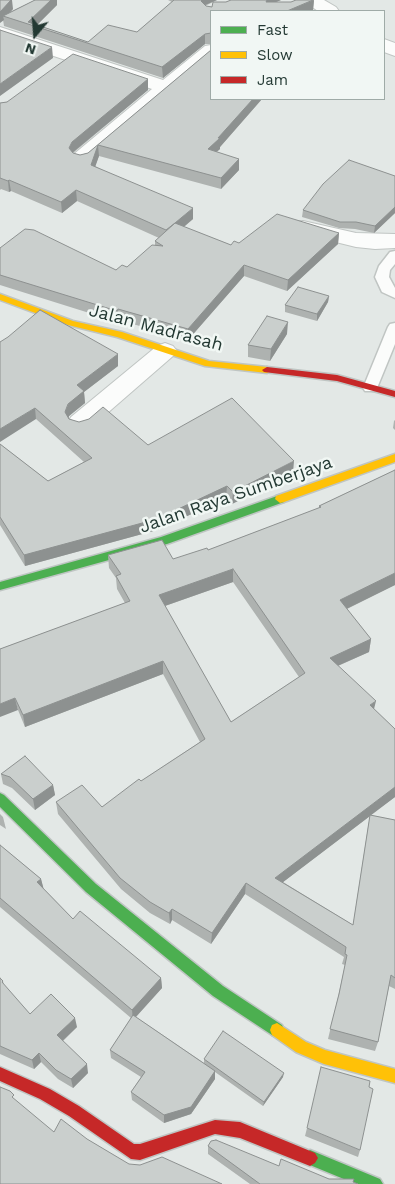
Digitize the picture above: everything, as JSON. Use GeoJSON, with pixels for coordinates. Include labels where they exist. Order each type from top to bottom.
{"type":"FeatureCollection","features":[{"type":"Feature","properties":{"kind":"street"},"geometry":{"type":"LineString","coordinates":[[311,0],[328,10]]}},
{"type":"Feature","properties":{"kind":"street"},"geometry":{"type":"LineString","coordinates":[[0,32],[167,88]]}},
{"type":"Feature","properties":{"kind":"street"},"geometry":{"type":"LineString","coordinates":[[386,33],[395,51]]}},
{"type":"Feature","properties":{"kind":"street"},"geometry":{"type":"LineString","coordinates":[[0,52],[20,39]]}},
{"type":"Feature","properties":{"kind":"street"},"geometry":{"type":"LineString","coordinates":[[81,158],[210,51]]}},
{"type":"Feature","properties":{"kind":"street"},"geometry":{"type":"LineString","coordinates":[[56,68],[71,56]]}},
{"type":"Feature","properties":{"kind":"street"},"geometry":{"type":"LineString","coordinates":[[287,221],[336,236],[375,242],[395,241]]}},
{"type":"Feature","properties":{"kind":"street","name":"Jalan Madrasah"},"geometry":{"type":"LineString","coordinates":[[0,298],[71,323],[118,334],[208,364],[337,378],[395,394]]}},
{"type":"Feature","properties":{"kind":"street"},"geometry":{"type":"LineString","coordinates":[[80,423],[165,351]]}},
{"type":"Feature","properties":{"kind":"street","name":"Jalan Raya Sumberjaya"},"geometry":{"type":"LineString","coordinates":[[0,586],[163,541],[395,458]]}},
{"type":"Feature","properties":{"kind":"street"},"geometry":{"type":"LineString","coordinates":[[0,798],[91,888],[218,991],[301,1047],[324,1057],[395,1076]]}},
{"type":"Feature","properties":{"kind":"street"},"geometry":{"type":"LineString","coordinates":[[0,1074],[45,1094],[74,1110],[131,1151],[140,1152],[215,1127],[240,1130],[375,1184]]}},
{"type":"Feature","properties":{"kind":"lane"},"geometry":{"type":"LineString","coordinates":[[395,255],[384,270],[382,277],[387,289],[395,294]]}},
{"type":"Feature","properties":{"kind":"lane"},"geometry":{"type":"LineString","coordinates":[[370,388],[395,327]]}},
{"type":"Feature","properties":{"kind":"building"},"geometry":{"type":"Polygon","coordinates":[[[0,0],[11,0],[0,12],[0,0]]]}},
{"type":"Feature","properties":{"kind":"building"},"geometry":{"type":"Polygon","coordinates":[[[35,0],[51,0],[28,22],[88,42],[108,25],[137,32],[174,0],[202,0],[206,6],[212,7],[213,2],[231,0],[291,2],[296,0],[313,0],[289,10],[210,10],[210,33],[205,34],[162,67],[3,16],[35,0]]]}},
{"type":"Feature","properties":{"kind":"building"},"geometry":{"type":"Polygon","coordinates":[[[0,30],[52,47],[0,84],[0,30]]]}},
{"type":"Feature","properties":{"kind":"building"},"geometry":{"type":"Polygon","coordinates":[[[210,51],[210,100],[252,100],[218,138],[220,138],[208,149],[239,159],[221,178],[98,145],[91,165],[193,208],[166,230],[76,190],[61,202],[0,178],[0,103],[7,102],[73,54],[148,79],[72,142],[69,148],[73,153],[80,155],[88,153],[210,51]]]}},
{"type":"Feature","properties":{"kind":"building"},"geometry":{"type":"Polygon","coordinates":[[[349,160],[395,176],[395,207],[375,226],[356,222],[340,222],[303,210],[323,184],[349,160]]]}},
{"type":"Feature","properties":{"kind":"building"},"geometry":{"type":"Polygon","coordinates":[[[277,214],[339,233],[288,280],[244,265],[188,329],[118,309],[117,311],[0,275],[0,248],[25,229],[34,230],[116,270],[122,265],[127,267],[152,245],[163,246],[155,241],[175,223],[231,245],[234,241],[239,243],[277,214]]]}},
{"type":"Feature","properties":{"kind":"building"},"geometry":{"type":"Polygon","coordinates":[[[298,287],[329,296],[317,314],[285,305],[298,287]]]}},
{"type":"Feature","properties":{"kind":"building"},"geometry":{"type":"Polygon","coordinates":[[[40,310],[118,354],[77,385],[84,391],[68,404],[65,412],[69,419],[79,422],[89,419],[103,407],[148,445],[232,398],[294,461],[233,492],[227,486],[157,519],[24,555],[0,517],[0,444],[48,481],[92,458],[35,408],[0,429],[0,342],[40,310]]]}},
{"type":"Feature","properties":{"kind":"building"},"geometry":{"type":"Polygon","coordinates":[[[267,316],[288,322],[271,349],[248,345],[267,316]]]}},
{"type":"Feature","properties":{"kind":"building"},"geometry":{"type":"Polygon","coordinates":[[[395,470],[395,573],[340,600],[371,639],[330,658],[376,701],[370,705],[395,729],[395,787],[275,878],[353,925],[370,815],[395,820],[395,978],[391,975],[378,1042],[330,1029],[347,955],[345,954],[346,947],[246,883],[212,933],[172,909],[169,913],[150,902],[120,878],[56,802],[82,785],[102,807],[139,779],[141,781],[205,739],[163,661],[23,715],[15,698],[0,704],[0,649],[130,601],[116,576],[121,574],[108,555],[162,540],[173,559],[207,548],[208,550],[321,507],[319,506],[395,470]],[[233,569],[159,595],[231,722],[305,673],[233,569]]]}},
{"type":"Feature","properties":{"kind":"building"},"geometry":{"type":"Polygon","coordinates":[[[25,756],[53,785],[33,799],[10,777],[1,774],[25,756]]]}},
{"type":"Feature","properties":{"kind":"building"},"geometry":{"type":"Polygon","coordinates":[[[0,845],[41,879],[37,882],[73,919],[80,911],[161,978],[132,1010],[0,898],[0,845]]]}},
{"type":"Feature","properties":{"kind":"building"},"geometry":{"type":"Polygon","coordinates":[[[0,978],[30,1014],[51,994],[75,1018],[57,1035],[87,1064],[71,1079],[56,1070],[39,1053],[32,1060],[0,1046],[0,978]]]}},
{"type":"Feature","properties":{"kind":"building"},"geometry":{"type":"Polygon","coordinates":[[[133,1015],[215,1071],[191,1107],[164,1115],[131,1092],[145,1072],[110,1050],[133,1015]]]}},
{"type":"Feature","properties":{"kind":"building"},"geometry":{"type":"Polygon","coordinates":[[[223,1031],[284,1073],[264,1102],[204,1059],[223,1031]]]}},
{"type":"Feature","properties":{"kind":"building"},"geometry":{"type":"Polygon","coordinates":[[[321,1067],[370,1081],[369,1087],[373,1089],[360,1150],[307,1128],[321,1067]]]}},
{"type":"Feature","properties":{"kind":"building"},"geometry":{"type":"Polygon","coordinates":[[[0,1087],[10,1091],[14,1095],[12,1097],[54,1132],[61,1119],[87,1139],[129,1164],[140,1165],[162,1157],[222,1184],[0,1184],[0,1087]]]}},
{"type":"Feature","properties":{"kind":"building"},"geometry":{"type":"Polygon","coordinates":[[[216,1140],[279,1166],[281,1159],[329,1179],[354,1179],[353,1182],[358,1184],[260,1184],[208,1146],[211,1141],[216,1140]]]}},
{"type":"Feature","properties":{"kind":"traffic: fast"},"geometry":{"type":"LineString","coordinates":[[0,586],[163,541],[280,499]]}},
{"type":"Feature","properties":{"kind":"traffic: fast"},"geometry":{"type":"LineString","coordinates":[[0,799],[91,888],[218,991],[277,1030]]}},
{"type":"Feature","properties":{"kind":"traffic: fast"},"geometry":{"type":"LineString","coordinates":[[310,1158],[375,1184]]}},
{"type":"Feature","properties":{"kind":"traffic: slow"},"geometry":{"type":"LineString","coordinates":[[0,297],[71,323],[119,334],[208,364],[267,370]]}},
{"type":"Feature","properties":{"kind":"traffic: slow"},"geometry":{"type":"LineString","coordinates":[[280,499],[395,458]]}},
{"type":"Feature","properties":{"kind":"traffic: slow"},"geometry":{"type":"LineString","coordinates":[[277,1030],[301,1047],[324,1057],[395,1076]]}},
{"type":"Feature","properties":{"kind":"traffic: jam"},"geometry":{"type":"LineString","coordinates":[[267,370],[337,378],[395,394]]}},
{"type":"Feature","properties":{"kind":"traffic: jam"},"geometry":{"type":"LineString","coordinates":[[0,1074],[45,1094],[74,1111],[131,1151],[140,1152],[215,1127],[240,1130],[310,1158]]}}]}
